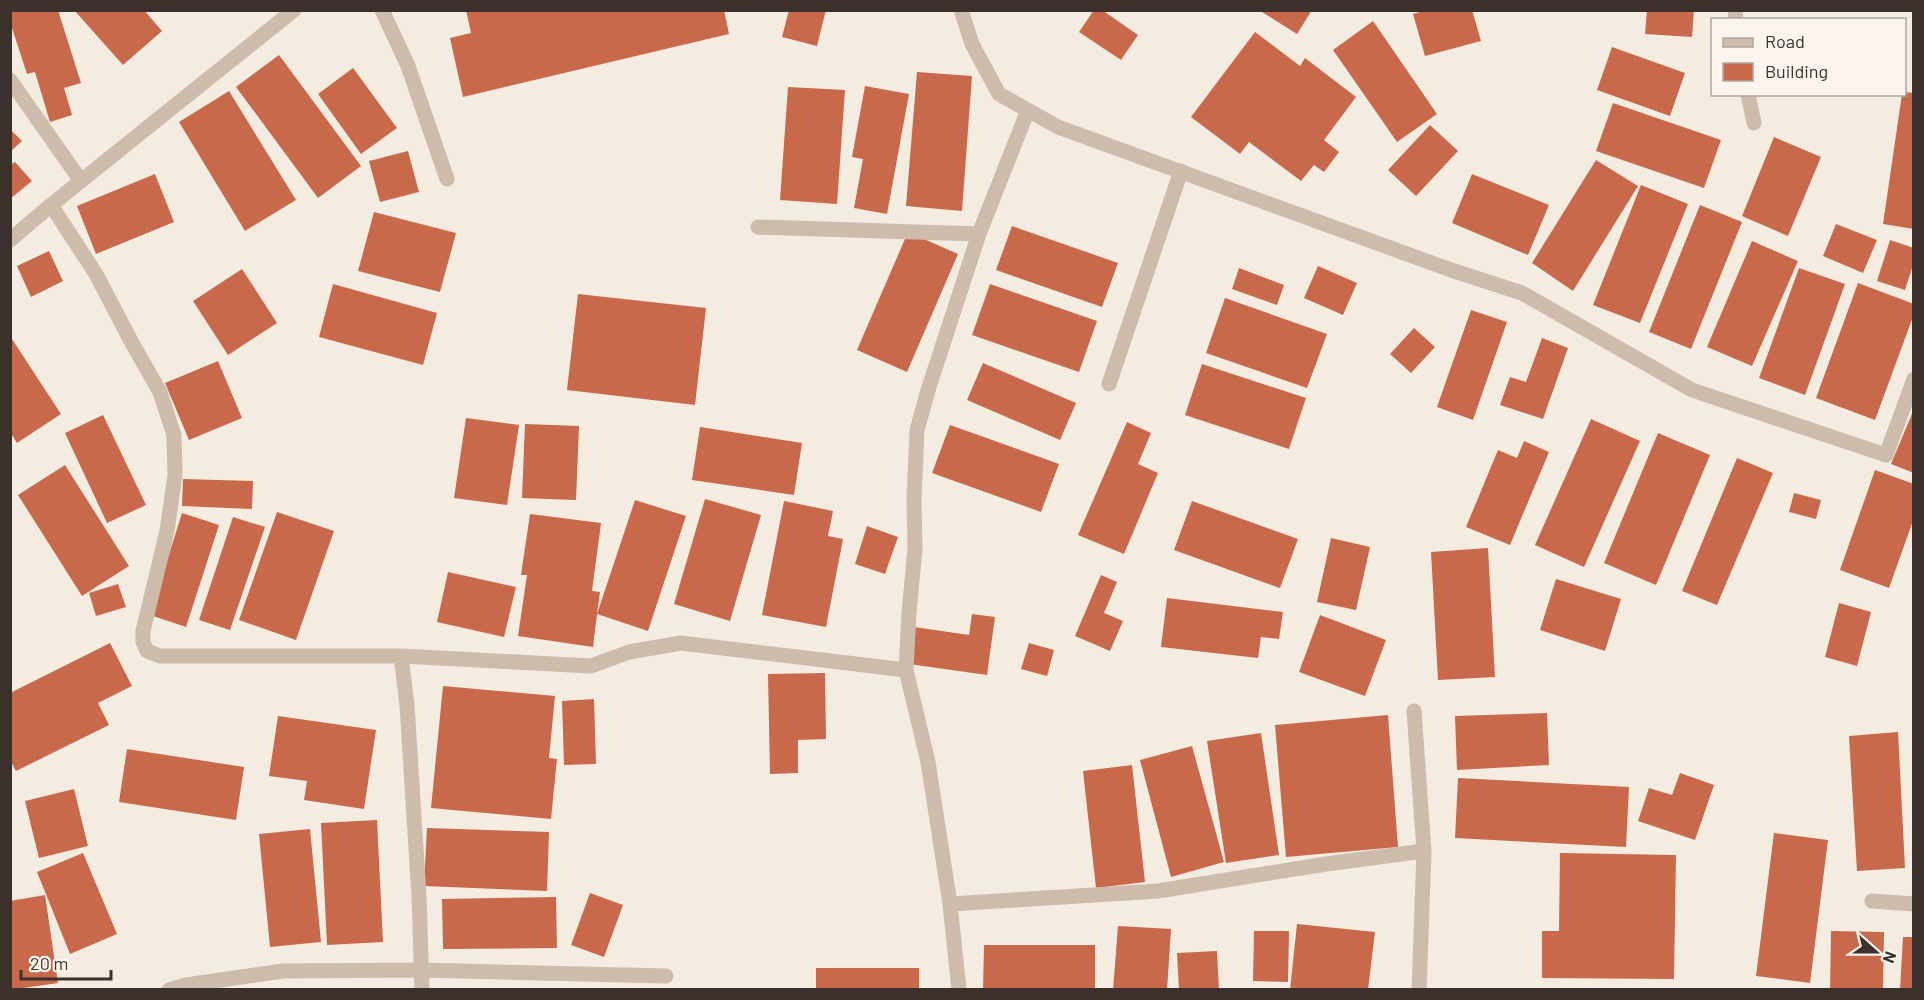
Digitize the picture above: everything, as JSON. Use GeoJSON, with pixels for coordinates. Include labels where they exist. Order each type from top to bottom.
{"type":"FeatureCollection","features":[{"type":"Feature","properties":{"kind":"street"},"geometry":{"type":"LineString","coordinates":[[10,240],[294,10]]}},
{"type":"Feature","properties":{"kind":"street"},"geometry":{"type":"LineString","coordinates":[[382,10],[408,66],[447,179]]}},
{"type":"Feature","properties":{"kind":"street"},"geometry":{"type":"LineString","coordinates":[[961,10],[972,44],[999,94],[1058,127],[1451,270],[1522,293],[1692,390],[1886,455],[1914,379]]}},
{"type":"Feature","properties":{"kind":"street"},"geometry":{"type":"LineString","coordinates":[[10,81],[81,181]]}},
{"type":"Feature","properties":{"kind":"street"},"geometry":{"type":"LineString","coordinates":[[1748,96],[1754,123]]}},
{"type":"Feature","properties":{"kind":"street"},"geometry":{"type":"LineString","coordinates":[[959,990],[950,904],[928,762],[906,670],[915,549],[914,500],[917,430],[979,234],[1028,110]]}},
{"type":"Feature","properties":{"kind":"street"},"geometry":{"type":"LineString","coordinates":[[1109,384],[1181,171]]}},
{"type":"Feature","properties":{"kind":"street"},"geometry":{"type":"LineString","coordinates":[[51,205],[96,274],[160,392],[174,435],[175,475],[167,531],[142,631],[147,651],[160,657],[401,656],[591,666],[629,652],[681,643],[906,670]]}},
{"type":"Feature","properties":{"kind":"street"},"geometry":{"type":"LineString","coordinates":[[758,227],[979,234]]}},
{"type":"Feature","properties":{"kind":"street"},"geometry":{"type":"LineString","coordinates":[[401,656],[407,705],[419,896],[422,990]]}},
{"type":"Feature","properties":{"kind":"street"},"geometry":{"type":"LineString","coordinates":[[1414,711],[1425,851],[1419,990]]}},
{"type":"Feature","properties":{"kind":"street"},"geometry":{"type":"LineString","coordinates":[[950,904],[1158,891],[1326,864],[1425,851]]}},
{"type":"Feature","properties":{"kind":"street"},"geometry":{"type":"LineString","coordinates":[[1872,901],[1914,904]]}},
{"type":"Feature","properties":{"kind":"street"},"geometry":{"type":"LineString","coordinates":[[169,990],[186,985],[283,971],[420,970],[666,976]]}},
{"type":"Feature","properties":{"kind":"building"},"geometry":{"type":"Polygon","coordinates":[[[58,10],[81,83],[64,88],[72,115],[50,122],[35,72],[27,74],[10,22],[10,11],[58,10]]]}},
{"type":"Feature","properties":{"kind":"building"},"geometry":{"type":"Polygon","coordinates":[[[74,10],[144,10],[162,31],[123,65],[74,10]]]}},
{"type":"Feature","properties":{"kind":"building"},"geometry":{"type":"Polygon","coordinates":[[[466,10],[724,10],[729,34],[463,97],[450,38],[471,33],[466,10]]]}},
{"type":"Feature","properties":{"kind":"building"},"geometry":{"type":"Polygon","coordinates":[[[789,10],[826,10],[817,46],[782,37],[789,10]]]}},
{"type":"Feature","properties":{"kind":"building"},"geometry":{"type":"Polygon","coordinates":[[[1094,10],[1102,10],[1138,35],[1121,60],[1079,32],[1094,10]]]}},
{"type":"Feature","properties":{"kind":"building"},"geometry":{"type":"Polygon","coordinates":[[[1259,10],[1312,10],[1297,34],[1259,10]]]}},
{"type":"Feature","properties":{"kind":"building"},"geometry":{"type":"Polygon","coordinates":[[[1426,10],[1472,10],[1481,41],[1425,56],[1413,14],[1426,10]]]}},
{"type":"Feature","properties":{"kind":"building"},"geometry":{"type":"Polygon","coordinates":[[[1647,10],[1694,10],[1692,37],[1645,34],[1647,10]]]}},
{"type":"Feature","properties":{"kind":"building"},"geometry":{"type":"Polygon","coordinates":[[[1373,21],[1437,114],[1397,142],[1333,50],[1373,21]]]}},
{"type":"Feature","properties":{"kind":"building"},"geometry":{"type":"Polygon","coordinates":[[[1255,32],[1300,66],[1305,58],[1356,97],[1324,140],[1339,152],[1324,172],[1314,165],[1301,181],[1249,142],[1240,154],[1191,117],[1255,32]]]}},
{"type":"Feature","properties":{"kind":"building"},"geometry":{"type":"Polygon","coordinates":[[[1612,47],[1685,73],[1670,116],[1597,90],[1612,47]]]}},
{"type":"Feature","properties":{"kind":"building"},"geometry":{"type":"Polygon","coordinates":[[[279,55],[361,166],[318,198],[236,87],[279,55]]]}},
{"type":"Feature","properties":{"kind":"building"},"geometry":{"type":"Polygon","coordinates":[[[353,68],[397,128],[361,154],[318,94],[353,68]]]}},
{"type":"Feature","properties":{"kind":"building"},"geometry":{"type":"Polygon","coordinates":[[[917,72],[972,76],[962,211],[906,206],[917,72]]]}},
{"type":"Feature","properties":{"kind":"building"},"geometry":{"type":"Polygon","coordinates":[[[865,86],[909,94],[887,214],[854,208],[863,159],[852,157],[865,86]]]}},
{"type":"Feature","properties":{"kind":"building"},"geometry":{"type":"Polygon","coordinates":[[[788,87],[845,90],[837,204],[780,200],[788,87]]]}},
{"type":"Feature","properties":{"kind":"building"},"geometry":{"type":"Polygon","coordinates":[[[229,91],[296,200],[245,231],[179,122],[229,91]]]}},
{"type":"Feature","properties":{"kind":"building"},"geometry":{"type":"Polygon","coordinates":[[[1906,92],[1914,93],[1914,229],[1883,224],[1902,96],[1906,96],[1906,92]]]}},
{"type":"Feature","properties":{"kind":"building"},"geometry":{"type":"Polygon","coordinates":[[[1613,103],[1721,140],[1704,188],[1596,151],[1613,103]]]}},
{"type":"Feature","properties":{"kind":"building"},"geometry":{"type":"Polygon","coordinates":[[[1430,125],[1458,151],[1416,196],[1388,170],[1430,125]]]}},
{"type":"Feature","properties":{"kind":"building"},"geometry":{"type":"Polygon","coordinates":[[[10,129],[22,141],[10,152],[10,129]]]}},
{"type":"Feature","properties":{"kind":"building"},"geometry":{"type":"Polygon","coordinates":[[[1774,137],[1821,157],[1788,236],[1742,216],[1774,137]]]}},
{"type":"Feature","properties":{"kind":"building"},"geometry":{"type":"Polygon","coordinates":[[[408,151],[419,192],[380,202],[369,161],[408,151]]]}},
{"type":"Feature","properties":{"kind":"building"},"geometry":{"type":"Polygon","coordinates":[[[1596,160],[1638,186],[1573,291],[1532,263],[1596,160]]]}},
{"type":"Feature","properties":{"kind":"building"},"geometry":{"type":"Polygon","coordinates":[[[15,162],[32,181],[10,199],[10,165],[15,162]]]}},
{"type":"Feature","properties":{"kind":"building"},"geometry":{"type":"Polygon","coordinates":[[[155,174],[174,222],[96,254],[77,206],[155,174]]]}},
{"type":"Feature","properties":{"kind":"building"},"geometry":{"type":"Polygon","coordinates":[[[1472,174],[1549,205],[1528,255],[1452,223],[1472,174]]]}},
{"type":"Feature","properties":{"kind":"building"},"geometry":{"type":"Polygon","coordinates":[[[1641,185],[1688,204],[1640,323],[1593,305],[1641,185]]]}},
{"type":"Feature","properties":{"kind":"building"},"geometry":{"type":"Polygon","coordinates":[[[1700,205],[1742,222],[1691,349],[1649,332],[1700,205]]]}},
{"type":"Feature","properties":{"kind":"building"},"geometry":{"type":"Polygon","coordinates":[[[374,212],[456,233],[440,292],[358,271],[374,212]]]}},
{"type":"Feature","properties":{"kind":"building"},"geometry":{"type":"Polygon","coordinates":[[[1836,224],[1877,240],[1863,273],[1823,256],[1836,224]]]}},
{"type":"Feature","properties":{"kind":"building"},"geometry":{"type":"Polygon","coordinates":[[[1012,226],[1118,263],[1102,307],[996,270],[1012,226]]]}},
{"type":"Feature","properties":{"kind":"building"},"geometry":{"type":"Polygon","coordinates":[[[908,232],[958,254],[907,372],[857,350],[908,232]]]}},
{"type":"Feature","properties":{"kind":"building"},"geometry":{"type":"Polygon","coordinates":[[[1890,240],[1914,248],[1914,262],[1905,290],[1877,281],[1890,240]]]}},
{"type":"Feature","properties":{"kind":"building"},"geometry":{"type":"Polygon","coordinates":[[[1752,241],[1798,261],[1752,366],[1707,347],[1752,241]]]}},
{"type":"Feature","properties":{"kind":"building"},"geometry":{"type":"Polygon","coordinates":[[[49,251],[63,281],[31,297],[17,266],[49,251]]]}},
{"type":"Feature","properties":{"kind":"building"},"geometry":{"type":"Polygon","coordinates":[[[1318,266],[1357,283],[1343,315],[1304,298],[1318,266]]]}},
{"type":"Feature","properties":{"kind":"building"},"geometry":{"type":"Polygon","coordinates":[[[1239,268],[1284,285],[1277,305],[1232,289],[1239,268]]]}},
{"type":"Feature","properties":{"kind":"building"},"geometry":{"type":"Polygon","coordinates":[[[1799,268],[1845,284],[1805,395],[1759,378],[1799,268]]]}},
{"type":"Feature","properties":{"kind":"building"},"geometry":{"type":"Polygon","coordinates":[[[242,269],[277,323],[228,355],[193,301],[242,269]]]}},
{"type":"Feature","properties":{"kind":"building"},"geometry":{"type":"Polygon","coordinates":[[[1858,283],[1914,304],[1914,314],[1875,420],[1816,398],[1858,283]]]}},
{"type":"Feature","properties":{"kind":"building"},"geometry":{"type":"Polygon","coordinates":[[[333,284],[437,313],[423,365],[319,337],[333,284]]]}},
{"type":"Feature","properties":{"kind":"building"},"geometry":{"type":"Polygon","coordinates":[[[990,284],[1097,321],[1079,372],[972,335],[990,284]]]}},
{"type":"Feature","properties":{"kind":"building"},"geometry":{"type":"Polygon","coordinates":[[[578,294],[706,308],[695,405],[567,390],[578,294]]]}},
{"type":"Feature","properties":{"kind":"building"},"geometry":{"type":"Polygon","coordinates":[[[1225,298],[1327,334],[1307,388],[1206,353],[1225,298]]]}},
{"type":"Feature","properties":{"kind":"building"},"geometry":{"type":"Polygon","coordinates":[[[1471,310],[1507,322],[1473,420],[1437,407],[1471,310]]]}},
{"type":"Feature","properties":{"kind":"building"},"geometry":{"type":"Polygon","coordinates":[[[1414,328],[1435,347],[1411,373],[1390,354],[1414,328]]]}},
{"type":"Feature","properties":{"kind":"building"},"geometry":{"type":"Polygon","coordinates":[[[10,336],[61,414],[17,443],[10,432],[10,336]]]}},
{"type":"Feature","properties":{"kind":"building"},"geometry":{"type":"Polygon","coordinates":[[[1542,338],[1568,348],[1543,419],[1500,405],[1510,377],[1526,382],[1542,338]]]}},
{"type":"Feature","properties":{"kind":"building"},"geometry":{"type":"Polygon","coordinates":[[[218,361],[242,418],[189,440],[165,383],[218,361]]]}},
{"type":"Feature","properties":{"kind":"building"},"geometry":{"type":"Polygon","coordinates":[[[983,363],[1076,403],[1060,440],[967,400],[983,363]]]}},
{"type":"Feature","properties":{"kind":"building"},"geometry":{"type":"Polygon","coordinates":[[[1202,364],[1306,398],[1289,449],[1185,415],[1202,364]]]}},
{"type":"Feature","properties":{"kind":"building"},"geometry":{"type":"Polygon","coordinates":[[[1914,409],[1914,473],[1891,464],[1914,409]]]}},
{"type":"Feature","properties":{"kind":"building"},"geometry":{"type":"Polygon","coordinates":[[[103,415],[146,505],[107,523],[65,433],[103,415]]]}},
{"type":"Feature","properties":{"kind":"building"},"geometry":{"type":"Polygon","coordinates":[[[466,418],[519,425],[507,505],[454,498],[466,418]]]}},
{"type":"Feature","properties":{"kind":"building"},"geometry":{"type":"Polygon","coordinates":[[[1591,419],[1640,441],[1584,567],[1535,545],[1591,419]]]}},
{"type":"Feature","properties":{"kind":"building"},"geometry":{"type":"Polygon","coordinates":[[[1127,422],[1151,433],[1138,464],[1158,473],[1124,554],[1078,535],[1127,422]]]}},
{"type":"Feature","properties":{"kind":"building"},"geometry":{"type":"Polygon","coordinates":[[[525,424],[579,426],[576,500],[522,498],[525,424]]]}},
{"type":"Feature","properties":{"kind":"building"},"geometry":{"type":"Polygon","coordinates":[[[950,425],[1059,464],[1041,512],[932,473],[950,425]]]}},
{"type":"Feature","properties":{"kind":"building"},"geometry":{"type":"Polygon","coordinates":[[[700,427],[802,443],[794,495],[692,480],[700,427]]]}},
{"type":"Feature","properties":{"kind":"building"},"geometry":{"type":"Polygon","coordinates":[[[1658,433],[1710,455],[1656,585],[1604,563],[1658,433]]]}},
{"type":"Feature","properties":{"kind":"building"},"geometry":{"type":"Polygon","coordinates":[[[1524,441],[1549,452],[1510,545],[1466,527],[1498,450],[1517,458],[1524,441]]]}},
{"type":"Feature","properties":{"kind":"building"},"geometry":{"type":"Polygon","coordinates":[[[1737,458],[1773,473],[1717,605],[1682,591],[1737,458]]]}},
{"type":"Feature","properties":{"kind":"building"},"geometry":{"type":"Polygon","coordinates":[[[65,465],[129,566],[82,596],[18,495],[65,465]]]}},
{"type":"Feature","properties":{"kind":"building"},"geometry":{"type":"Polygon","coordinates":[[[1875,470],[1914,484],[1914,518],[1889,588],[1840,570],[1875,470]]]}},
{"type":"Feature","properties":{"kind":"building"},"geometry":{"type":"Polygon","coordinates":[[[183,479],[253,481],[252,509],[182,506],[183,479]]]}},
{"type":"Feature","properties":{"kind":"building"},"geometry":{"type":"Polygon","coordinates":[[[1794,493],[1821,500],[1816,519],[1789,512],[1794,493]]]}},
{"type":"Feature","properties":{"kind":"building"},"geometry":{"type":"Polygon","coordinates":[[[705,499],[761,515],[730,621],[674,604],[705,499]]]}},
{"type":"Feature","properties":{"kind":"building"},"geometry":{"type":"Polygon","coordinates":[[[635,500],[686,516],[648,631],[597,614],[635,500]]]}},
{"type":"Feature","properties":{"kind":"building"},"geometry":{"type":"Polygon","coordinates":[[[784,501],[833,511],[828,536],[843,539],[826,627],[762,615],[784,501]]]}},
{"type":"Feature","properties":{"kind":"building"},"geometry":{"type":"Polygon","coordinates":[[[1192,501],[1298,539],[1280,588],[1174,550],[1192,501]]]}},
{"type":"Feature","properties":{"kind":"building"},"geometry":{"type":"Polygon","coordinates":[[[277,512],[334,531],[296,640],[239,620],[277,512]]]}},
{"type":"Feature","properties":{"kind":"building"},"geometry":{"type":"Polygon","coordinates":[[[182,513],[219,525],[186,627],[150,615],[182,513]]]}},
{"type":"Feature","properties":{"kind":"building"},"geometry":{"type":"Polygon","coordinates":[[[530,514],[601,523],[592,591],[600,592],[593,647],[518,636],[527,575],[521,575],[530,514]]]}},
{"type":"Feature","properties":{"kind":"building"},"geometry":{"type":"Polygon","coordinates":[[[233,517],[265,527],[230,630],[199,620],[233,517]]]}},
{"type":"Feature","properties":{"kind":"building"},"geometry":{"type":"Polygon","coordinates":[[[867,526],[898,537],[885,574],[855,564],[867,526]]]}},
{"type":"Feature","properties":{"kind":"building"},"geometry":{"type":"Polygon","coordinates":[[[1331,538],[1370,547],[1356,610],[1317,602],[1331,538]]]}},
{"type":"Feature","properties":{"kind":"building"},"geometry":{"type":"Polygon","coordinates":[[[1488,548],[1495,677],[1438,680],[1431,552],[1488,548]]]}},
{"type":"Feature","properties":{"kind":"building"},"geometry":{"type":"Polygon","coordinates":[[[448,572],[516,587],[504,637],[437,622],[448,572]]]}},
{"type":"Feature","properties":{"kind":"building"},"geometry":{"type":"Polygon","coordinates":[[[1101,575],[1117,582],[1104,613],[1123,621],[1110,651],[1075,636],[1101,575]]]}},
{"type":"Feature","properties":{"kind":"building"},"geometry":{"type":"Polygon","coordinates":[[[1556,579],[1621,599],[1605,651],[1540,630],[1556,579]]]}},
{"type":"Feature","properties":{"kind":"building"},"geometry":{"type":"Polygon","coordinates":[[[118,584],[126,607],[96,616],[89,593],[118,584]]]}},
{"type":"Feature","properties":{"kind":"building"},"geometry":{"type":"Polygon","coordinates":[[[1167,598],[1283,612],[1279,639],[1261,637],[1258,658],[1161,647],[1167,598]]]}},
{"type":"Feature","properties":{"kind":"building"},"geometry":{"type":"Polygon","coordinates":[[[1839,603],[1871,612],[1857,666],[1825,657],[1839,603]]]}},
{"type":"Feature","properties":{"kind":"building"},"geometry":{"type":"Polygon","coordinates":[[[972,614],[995,617],[987,675],[909,664],[914,627],[969,635],[972,614]]]}},
{"type":"Feature","properties":{"kind":"building"},"geometry":{"type":"Polygon","coordinates":[[[1320,615],[1386,640],[1365,696],[1299,672],[1320,615]]]}},
{"type":"Feature","properties":{"kind":"building"},"geometry":{"type":"Polygon","coordinates":[[[110,643],[132,686],[98,703],[109,725],[16,771],[10,760],[10,693],[110,643]]]}},
{"type":"Feature","properties":{"kind":"building"},"geometry":{"type":"Polygon","coordinates":[[[1029,643],[1054,650],[1047,676],[1021,669],[1029,643]]]}},
{"type":"Feature","properties":{"kind":"building"},"geometry":{"type":"Polygon","coordinates":[[[825,673],[826,739],[798,740],[798,773],[770,774],[768,674],[825,673]]]}},
{"type":"Feature","properties":{"kind":"building"},"geometry":{"type":"Polygon","coordinates":[[[443,686],[555,696],[549,758],[557,759],[551,819],[431,808],[443,686]]]}},
{"type":"Feature","properties":{"kind":"building"},"geometry":{"type":"Polygon","coordinates":[[[594,699],[596,764],[564,765],[562,701],[594,699]]]}},
{"type":"Feature","properties":{"kind":"building"},"geometry":{"type":"Polygon","coordinates":[[[1547,713],[1549,765],[1457,770],[1455,716],[1547,713]]]}},
{"type":"Feature","properties":{"kind":"building"},"geometry":{"type":"Polygon","coordinates":[[[1388,715],[1398,847],[1286,857],[1275,725],[1388,715]]]}},
{"type":"Feature","properties":{"kind":"building"},"geometry":{"type":"Polygon","coordinates":[[[278,716],[376,730],[364,809],[304,800],[307,781],[269,776],[278,716]]]}},
{"type":"Feature","properties":{"kind":"building"},"geometry":{"type":"Polygon","coordinates":[[[1898,732],[1905,868],[1857,871],[1849,736],[1898,732]]]}},
{"type":"Feature","properties":{"kind":"building"},"geometry":{"type":"Polygon","coordinates":[[[1261,733],[1279,855],[1226,863],[1207,741],[1261,733]]]}},
{"type":"Feature","properties":{"kind":"building"},"geometry":{"type":"Polygon","coordinates":[[[1192,746],[1224,862],[1171,877],[1140,760],[1192,746]]]}},
{"type":"Feature","properties":{"kind":"building"},"geometry":{"type":"Polygon","coordinates":[[[127,749],[244,767],[236,820],[119,802],[127,749]]]}},
{"type":"Feature","properties":{"kind":"building"},"geometry":{"type":"Polygon","coordinates":[[[1132,765],[1145,882],[1096,888],[1083,771],[1132,765]]]}},
{"type":"Feature","properties":{"kind":"building"},"geometry":{"type":"Polygon","coordinates":[[[1680,773],[1714,785],[1695,840],[1638,821],[1649,788],[1672,795],[1680,773]]]}},
{"type":"Feature","properties":{"kind":"building"},"geometry":{"type":"Polygon","coordinates":[[[1458,778],[1629,787],[1626,847],[1455,838],[1458,778]]]}},
{"type":"Feature","properties":{"kind":"building"},"geometry":{"type":"Polygon","coordinates":[[[74,789],[88,846],[39,858],[25,801],[74,789]]]}},
{"type":"Feature","properties":{"kind":"building"},"geometry":{"type":"Polygon","coordinates":[[[377,820],[383,942],[327,945],[321,823],[377,820]]]}},
{"type":"Feature","properties":{"kind":"building"},"geometry":{"type":"Polygon","coordinates":[[[427,828],[549,832],[547,891],[424,886],[427,828]]]}},
{"type":"Feature","properties":{"kind":"building"},"geometry":{"type":"Polygon","coordinates":[[[310,829],[321,942],[270,947],[259,834],[310,829]]]}},
{"type":"Feature","properties":{"kind":"building"},"geometry":{"type":"Polygon","coordinates":[[[1774,833],[1828,840],[1810,983],[1756,976],[1774,833]]]}},
{"type":"Feature","properties":{"kind":"building"},"geometry":{"type":"Polygon","coordinates":[[[83,853],[117,934],[70,954],[37,872],[83,853]]]}},
{"type":"Feature","properties":{"kind":"building"},"geometry":{"type":"Polygon","coordinates":[[[1560,853],[1676,855],[1674,979],[1542,978],[1542,931],[1559,931],[1560,853]]]}},
{"type":"Feature","properties":{"kind":"building"},"geometry":{"type":"Polygon","coordinates":[[[590,893],[623,905],[604,957],[571,945],[590,893]]]}},
{"type":"Feature","properties":{"kind":"building"},"geometry":{"type":"Polygon","coordinates":[[[45,895],[58,983],[10,990],[10,901],[45,895]]]}},
{"type":"Feature","properties":{"kind":"building"},"geometry":{"type":"Polygon","coordinates":[[[556,897],[557,948],[443,949],[442,899],[556,897]]]}},
{"type":"Feature","properties":{"kind":"building"},"geometry":{"type":"Polygon","coordinates":[[[1297,924],[1375,932],[1368,990],[1290,990],[1297,924]]]}},
{"type":"Feature","properties":{"kind":"building"},"geometry":{"type":"Polygon","coordinates":[[[1118,926],[1171,929],[1167,990],[1113,990],[1118,926]]]}},
{"type":"Feature","properties":{"kind":"building"},"geometry":{"type":"Polygon","coordinates":[[[1254,931],[1289,931],[1288,982],[1253,981],[1254,931]]]}},
{"type":"Feature","properties":{"kind":"building"},"geometry":{"type":"Polygon","coordinates":[[[1831,931],[1884,932],[1883,990],[1830,990],[1831,931]]]}},
{"type":"Feature","properties":{"kind":"building"},"geometry":{"type":"Polygon","coordinates":[[[1903,937],[1914,937],[1914,990],[1900,990],[1903,937]]]}},
{"type":"Feature","properties":{"kind":"building"},"geometry":{"type":"Polygon","coordinates":[[[984,945],[1095,945],[1095,990],[983,990],[984,945]]]}},
{"type":"Feature","properties":{"kind":"building"},"geometry":{"type":"Polygon","coordinates":[[[1217,951],[1219,990],[1179,990],[1177,953],[1217,951]]]}},
{"type":"Feature","properties":{"kind":"building"},"geometry":{"type":"Polygon","coordinates":[[[816,968],[919,968],[919,990],[816,990],[816,968]]]}}]}
